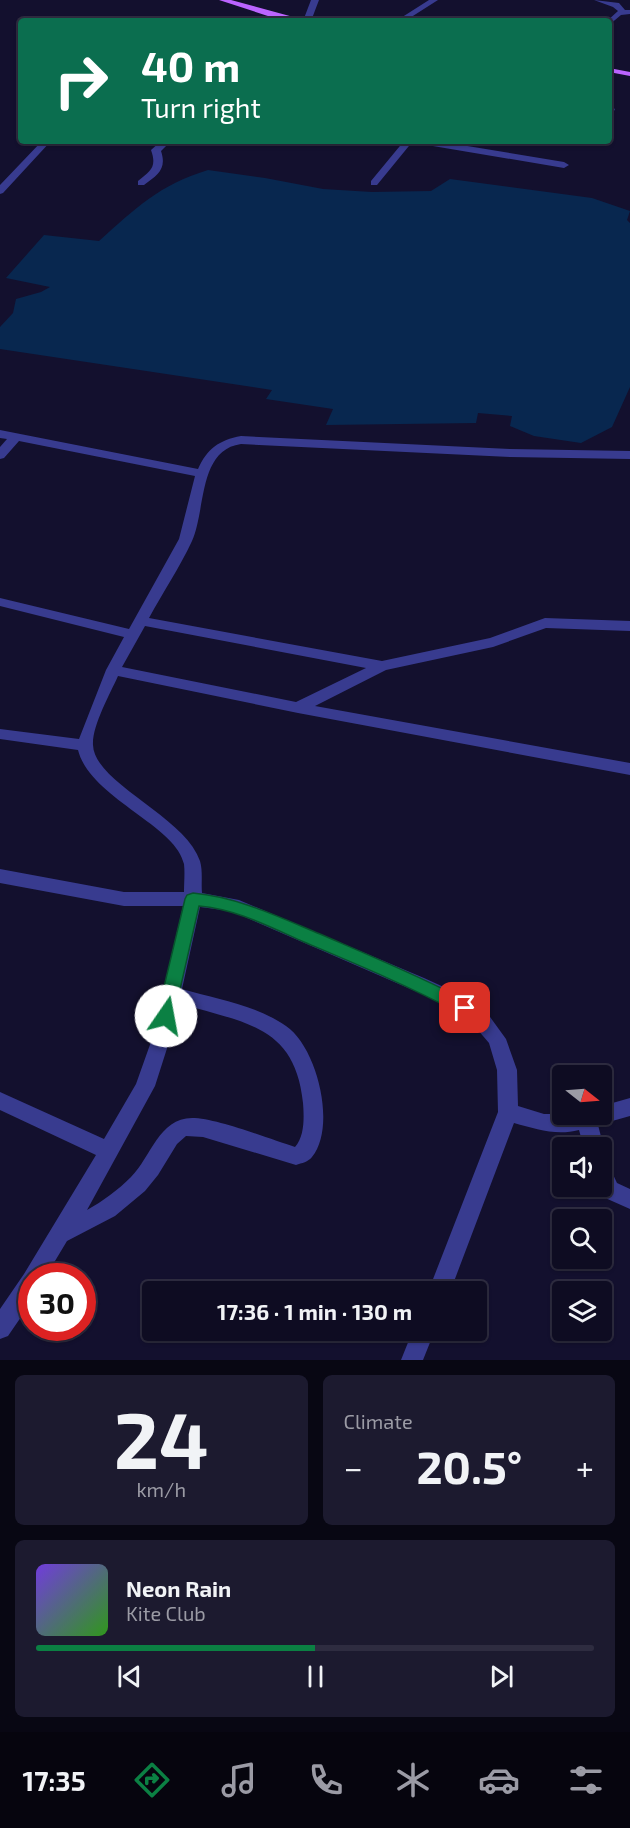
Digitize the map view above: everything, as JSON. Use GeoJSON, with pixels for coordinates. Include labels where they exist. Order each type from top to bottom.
{"type":"FeatureCollection","features":[{"type":"Feature","properties":{"kind":"main road"},"geometry":{"type":"LineString","coordinates":[[223,0],[277,18]]}},
{"type":"Feature","properties":{"kind":"main road"},"geometry":{"type":"LineString","coordinates":[[612,71],[630,75]]}},
{"type":"Feature","properties":{"kind":"street"},"geometry":{"type":"LineString","coordinates":[[306,18],[315,0]]}},
{"type":"Feature","properties":{"kind":"street"},"geometry":{"type":"LineString","coordinates":[[405,18],[434,0]]}},
{"type":"Feature","properties":{"kind":"street"},"geometry":{"type":"LineString","coordinates":[[598,0],[616,5],[627,12]]}},
{"type":"Feature","properties":{"kind":"street"},"geometry":{"type":"LineString","coordinates":[[612,20],[617,14],[627,12]]}},
{"type":"Feature","properties":{"kind":"street"},"geometry":{"type":"LineString","coordinates":[[0,191],[44,144]]}},
{"type":"Feature","properties":{"kind":"street"},"geometry":{"type":"LineString","coordinates":[[141,183],[160,166],[161,162],[156,150],[163,144]]}},
{"type":"Feature","properties":{"kind":"street"},"geometry":{"type":"LineString","coordinates":[[374,183],[407,144]]}},
{"type":"Feature","properties":{"kind":"street"},"geometry":{"type":"LineString","coordinates":[[439,144],[564,165]]}},
{"type":"Feature","properties":{"kind":"street"},"geometry":{"type":"LineString","coordinates":[[0,434],[202,474]]}},
{"type":"Feature","properties":{"kind":"street"},"geometry":{"type":"LineString","coordinates":[[0,455],[15,438]]}},
{"type":"Feature","properties":{"kind":"street"},"geometry":{"type":"LineString","coordinates":[[42,1263],[110,1151],[145,1086],[161,1039],[193,899],[192,863],[185,848],[174,835],[102,777],[90,761],[85,745],[89,727],[113,669],[186,539],[202,474],[208,460],[220,445],[228,441],[241,440],[510,453],[630,455]]}},
{"type":"Feature","properties":{"kind":"street"},"geometry":{"type":"LineString","coordinates":[[0,602],[137,628],[382,666]]}},
{"type":"Feature","properties":{"kind":"street"},"geometry":{"type":"LineString","coordinates":[[298,708],[382,666],[493,642],[545,623],[630,626]]}},
{"type":"Feature","properties":{"kind":"street"},"geometry":{"type":"LineString","coordinates":[[113,669],[298,708],[630,769]]}},
{"type":"Feature","properties":{"kind":"street"},"geometry":{"type":"LineString","coordinates":[[0,734],[85,745]]}},
{"type":"Feature","properties":{"kind":"street"},"geometry":{"type":"LineString","coordinates":[[0,876],[124,899],[213,901],[251,912],[418,983],[452,999],[478,1016],[497,1039],[507,1070],[508,1112],[443,1281]]}},
{"type":"Feature","properties":{"kind":"street"},"geometry":{"type":"LineString","coordinates":[[61,1234],[96,1218],[115,1204],[149,1172],[171,1138],[180,1129],[192,1126],[203,1128],[296,1156],[302,1155],[306,1149],[311,1134],[312,1090],[294,1047],[280,1031],[261,1021],[171,993]]}},
{"type":"Feature","properties":{"kind":"street"},"geometry":{"type":"LineString","coordinates":[[0,1101],[110,1151]]}},
{"type":"Feature","properties":{"kind":"street"},"geometry":{"type":"LineString","coordinates":[[612,1112],[630,1107]]}},
{"type":"Feature","properties":{"kind":"street"},"geometry":{"type":"LineString","coordinates":[[508,1112],[552,1123]]}},
{"type":"Feature","properties":{"kind":"street"},"geometry":{"type":"LineString","coordinates":[[612,1191],[630,1199]]}},
{"type":"Feature","properties":{"kind":"street"},"geometry":{"type":"LineString","coordinates":[[0,1328],[18,1302]]}},
{"type":"Feature","properties":{"kind":"street"},"geometry":{"type":"LineString","coordinates":[[412,1360],[420,1341]]}},
{"type":"Feature","properties":{"kind":"water"},"geometry":{"type":"Polygon","coordinates":[[[208,170],[323,189],[372,192],[431,191],[450,179],[592,198],[630,211],[627,220],[630,223],[630,387],[612,427],[581,443],[534,436],[510,426],[512,416],[478,413],[476,423],[326,425],[333,409],[266,399],[272,390],[0,349],[0,327],[13,313],[16,299],[50,287],[6,278],[44,235],[99,241],[162,190],[208,170]]]}},
{"type":"Feature","properties":{"kind":"route"},"geometry":{"type":"LineString","coordinates":[[166,1016],[193,899],[233,905],[251,912],[418,983],[452,999],[465,1008]]}}]}
